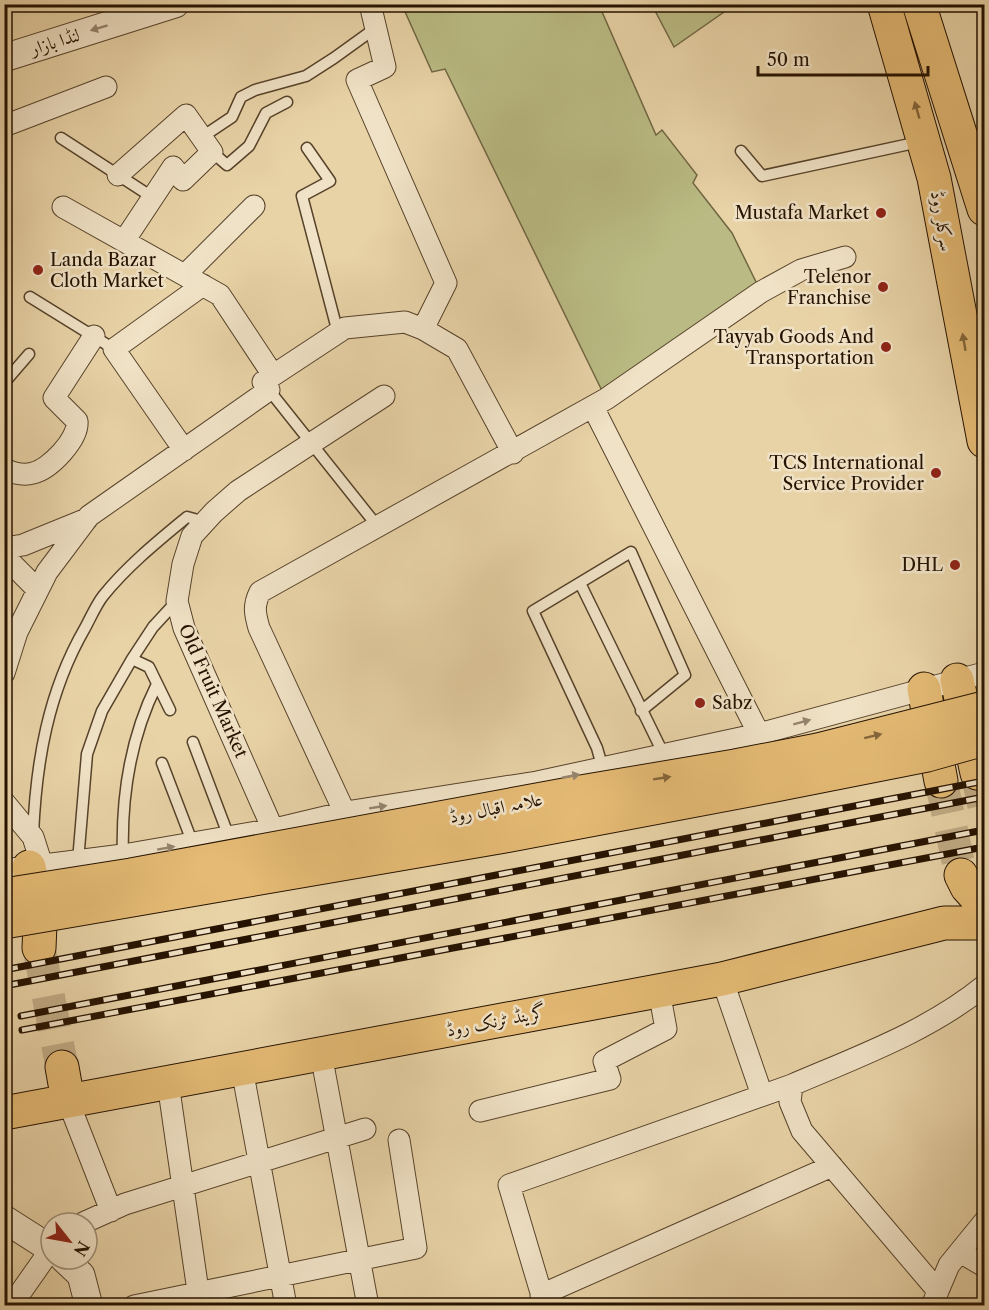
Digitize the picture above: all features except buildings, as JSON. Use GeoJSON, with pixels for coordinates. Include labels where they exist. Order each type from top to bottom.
{"type":"FeatureCollection","features":[{"type":"Feature","properties":{"kind":"main road","name":"سرکلر روڈ"},"geometry":{"type":"LineString","coordinates":[[884,4],[926,141],[984,441]]}},
{"type":"Feature","properties":{"kind":"main road"},"geometry":{"type":"LineString","coordinates":[[919,4],[978,166],[984,209]]}},
{"type":"Feature","properties":{"kind":"main road"},"geometry":{"type":"LineString","coordinates":[[971,676],[980,753]]}},
{"type":"Feature","properties":{"kind":"main road"},"geometry":{"type":"LineString","coordinates":[[924,689],[939,771]]}},
{"type":"Feature","properties":{"kind":"main road","name":"علامہ اقبال روڈ"},"geometry":{"type":"LineString","coordinates":[[4,895],[131,875],[745,764],[818,750],[984,708]]}},
{"type":"Feature","properties":{"kind":"main road","name":"علامہ اقبال روڈ"},"geometry":{"type":"LineString","coordinates":[[4,922],[505,836],[927,755],[980,753]]}},
{"type":"Feature","properties":{"kind":"main road"},"geometry":{"type":"LineString","coordinates":[[27,860],[40,936]]}},
{"type":"Feature","properties":{"kind":"main road"},"geometry":{"type":"LineString","coordinates":[[961,875],[967,887],[984,906]]}},
{"type":"Feature","properties":{"kind":"main road","name":"گرینڈ ٹرنک روڈ"},"geometry":{"type":"LineString","coordinates":[[4,1113],[722,979],[944,923],[984,922]]}},
{"type":"Feature","properties":{"kind":"main road"},"geometry":{"type":"LineString","coordinates":[[62,1067],[68,1101]]}},
{"type":"Feature","properties":{"kind":"street","name":"لنڈا بازار"},"geometry":{"type":"LineString","coordinates":[[4,58],[175,4]]}},
{"type":"Feature","properties":{"kind":"street"},"geometry":{"type":"LineString","coordinates":[[370,4],[385,67],[357,80],[446,283],[423,329]]}},
{"type":"Feature","properties":{"kind":"street"},"geometry":{"type":"LineString","coordinates":[[4,126],[106,87]]}},
{"type":"Feature","properties":{"kind":"street"},"geometry":{"type":"LineString","coordinates":[[118,176],[186,115],[207,145],[183,180],[173,167],[124,241]]}},
{"type":"Feature","properties":{"kind":"street"},"geometry":{"type":"LineString","coordinates":[[934,178],[978,166]]}},
{"type":"Feature","properties":{"kind":"street"},"geometry":{"type":"LineString","coordinates":[[184,450],[114,348],[194,280],[254,206]]}},
{"type":"Feature","properties":{"kind":"street"},"geometry":{"type":"LineString","coordinates":[[63,207],[220,295],[271,382]]}},
{"type":"Feature","properties":{"kind":"street"},"geometry":{"type":"LineString","coordinates":[[368,872],[346,812],[311,743],[259,628],[254,613],[255,602],[260,592],[593,407],[761,292],[801,270],[845,257]]}},
{"type":"Feature","properties":{"kind":"street"},"geometry":{"type":"LineString","coordinates":[[4,548],[23,545],[87,519],[184,450],[345,328],[405,322],[423,329],[457,349],[513,453]]}},
{"type":"Feature","properties":{"kind":"street"},"geometry":{"type":"LineString","coordinates":[[4,470],[15,474],[34,473],[54,459],[70,443],[78,430],[77,421],[54,398],[94,336]]}},
{"type":"Feature","properties":{"kind":"street","name":"Old Fruit Market"},"geometry":{"type":"LineString","coordinates":[[292,883],[274,829],[184,628],[177,601],[183,564],[192,536],[238,491],[384,396]]}},
{"type":"Feature","properties":{"kind":"street"},"geometry":{"type":"LineString","coordinates":[[593,407],[787,793]]}},
{"type":"Feature","properties":{"kind":"street"},"geometry":{"type":"LineString","coordinates":[[4,674],[13,621],[38,590],[47,572],[87,519]]}},
{"type":"Feature","properties":{"kind":"street"},"geometry":{"type":"LineString","coordinates":[[4,556],[38,590]]}},
{"type":"Feature","properties":{"kind":"street"},"geometry":{"type":"LineString","coordinates":[[4,802],[27,860],[78,861],[193,844],[274,829],[346,812],[537,782],[603,769],[759,734],[971,676]]}},
{"type":"Feature","properties":{"kind":"street"},"geometry":{"type":"LineString","coordinates":[[4,930],[40,936],[82,917],[368,872],[787,793],[939,771],[980,753]]}},
{"type":"Feature","properties":{"kind":"street"},"geometry":{"type":"LineString","coordinates":[[78,861],[82,917]]}},
{"type":"Feature","properties":{"kind":"street"},"geometry":{"type":"LineString","coordinates":[[722,979],[762,1095]]}},
{"type":"Feature","properties":{"kind":"street"},"geometry":{"type":"LineString","coordinates":[[832,1166],[543,1300],[509,1185],[792,1085],[868,1052],[959,1006],[984,986]]}},
{"type":"Feature","properties":{"kind":"street"},"geometry":{"type":"LineString","coordinates":[[480,1111],[610,1079],[604,1061],[666,1029],[659,991]]}},
{"type":"Feature","properties":{"kind":"street"},"geometry":{"type":"LineString","coordinates":[[321,1054],[368,1305]]}},
{"type":"Feature","properties":{"kind":"street"},"geometry":{"type":"LineString","coordinates":[[242,1069],[286,1305]]}},
{"type":"Feature","properties":{"kind":"street"},"geometry":{"type":"LineString","coordinates":[[168,1083],[199,1299]]}},
{"type":"Feature","properties":{"kind":"street"},"geometry":{"type":"LineString","coordinates":[[792,1085],[790,1102],[802,1131],[935,1298],[949,1265],[984,1222]]}},
{"type":"Feature","properties":{"kind":"street"},"geometry":{"type":"LineString","coordinates":[[68,1101],[111,1210]]}},
{"type":"Feature","properties":{"kind":"street"},"geometry":{"type":"LineString","coordinates":[[99,1216],[183,1186],[365,1129]]}},
{"type":"Feature","properties":{"kind":"street"},"geometry":{"type":"LineString","coordinates":[[134,1305],[199,1299],[281,1275],[416,1248],[399,1140]]}},
{"type":"Feature","properties":{"kind":"street"},"geometry":{"type":"LineString","coordinates":[[4,1219],[39,1241]]}},
{"type":"Feature","properties":{"kind":"street"},"geometry":{"type":"LineString","coordinates":[[960,1252],[984,1266]]}},
{"type":"Feature","properties":{"kind":"street"},"geometry":{"type":"LineString","coordinates":[[11,1305],[39,1266]]}},
{"type":"Feature","properties":{"kind":"street"},"geometry":{"type":"LineString","coordinates":[[77,1271],[81,1275],[89,1305]]}},
{"type":"Feature","properties":{"kind":"lane"},"geometry":{"type":"LineString","coordinates":[[287,102],[266,113],[249,147],[227,165],[207,145],[232,117],[242,98],[255,90],[306,76],[377,26]]}},
{"type":"Feature","properties":{"kind":"lane"},"geometry":{"type":"LineString","coordinates":[[61,138],[152,197]]}},
{"type":"Feature","properties":{"kind":"lane"},"geometry":{"type":"LineString","coordinates":[[741,151],[762,176],[926,141]]}},
{"type":"Feature","properties":{"kind":"lane"},"geometry":{"type":"LineString","coordinates":[[307,148],[330,181],[302,196],[338,333]]}},
{"type":"Feature","properties":{"kind":"lane"},"geometry":{"type":"LineString","coordinates":[[30,297],[114,348]]}},
{"type":"Feature","properties":{"kind":"lane"},"geometry":{"type":"LineString","coordinates":[[4,383],[28,354]]}},
{"type":"Feature","properties":{"kind":"lane"},"geometry":{"type":"LineString","coordinates":[[271,382],[312,443],[378,527]]}},
{"type":"Feature","properties":{"kind":"lane"},"geometry":{"type":"LineString","coordinates":[[27,860],[43,733],[70,653],[102,597],[146,551],[187,517],[205,522]]}},
{"type":"Feature","properties":{"kind":"lane"},"geometry":{"type":"LineString","coordinates":[[603,769],[597,748],[533,611],[631,552],[685,675],[641,711]]}},
{"type":"Feature","properties":{"kind":"lane"},"geometry":{"type":"LineString","coordinates":[[580,583],[664,755]]}},
{"type":"Feature","properties":{"kind":"lane"},"geometry":{"type":"LineString","coordinates":[[78,861],[87,754],[102,711],[153,627],[177,601]]}},
{"type":"Feature","properties":{"kind":"lane"},"geometry":{"type":"LineString","coordinates":[[132,659],[149,667],[170,710]]}},
{"type":"Feature","properties":{"kind":"lane"},"geometry":{"type":"LineString","coordinates":[[126,909],[123,855],[127,783],[143,713],[157,684]]}},
{"type":"Feature","properties":{"kind":"lane"},"geometry":{"type":"LineString","coordinates":[[193,742],[229,837]]}},
{"type":"Feature","properties":{"kind":"lane"},"geometry":{"type":"LineString","coordinates":[[162,763],[193,844]]}},
{"type":"Feature","properties":{"kind":"green space"},"geometry":{"type":"Polygon","coordinates":[[[402,5],[599,5],[656,135],[662,130],[697,175],[693,183],[732,233],[761,292],[606,399],[445,69],[432,72],[402,5]]]}},
{"type":"Feature","properties":{"kind":"green space"},"geometry":{"type":"Polygon","coordinates":[[[652,5],[734,5],[674,47],[652,5]]]}},
{"type":"Feature","properties":{"kind":"tunnel"},"geometry":{"type":"LineString","coordinates":[[977,773],[984,806]]}},
{"type":"Feature","properties":{"kind":"tunnel"},"geometry":{"type":"LineString","coordinates":[[941,781],[961,875]]}},
{"type":"Feature","properties":{"kind":"tunnel"},"geometry":{"type":"LineString","coordinates":[[39,948],[62,1067]]}},
{"type":"Feature","properties":{"kind":"railway"},"geometry":{"type":"LineString","coordinates":[[4,970],[984,781]]}},
{"type":"Feature","properties":{"kind":"railway"},"geometry":{"type":"LineString","coordinates":[[4,986],[984,797]]}},
{"type":"Feature","properties":{"kind":"railway"},"geometry":{"type":"LineString","coordinates":[[21,1016],[984,830]]}},
{"type":"Feature","properties":{"kind":"railway"},"geometry":{"type":"LineString","coordinates":[[22,1030],[984,847]]}},
{"type":"Feature","properties":{"kind":"place","name":"Mustafa Market"},"geometry":{"type":"Point","coordinates":[881,213]}},
{"type":"Feature","properties":{"kind":"place","name":"Landa Bazar Cloth Market"},"geometry":{"type":"Point","coordinates":[38,270]}},
{"type":"Feature","properties":{"kind":"place","name":"Telenor Franchise"},"geometry":{"type":"Point","coordinates":[883,287]}},
{"type":"Feature","properties":{"kind":"place","name":"Tayyab Goods And Transportation"},"geometry":{"type":"Point","coordinates":[886,347]}},
{"type":"Feature","properties":{"kind":"place","name":"TCS International Service Provider"},"geometry":{"type":"Point","coordinates":[936,473]}},
{"type":"Feature","properties":{"kind":"place","name":"DHL"},"geometry":{"type":"Point","coordinates":[955,565]}},
{"type":"Feature","properties":{"kind":"place","name":"Sabz"},"geometry":{"type":"Point","coordinates":[700,703]}}]}
